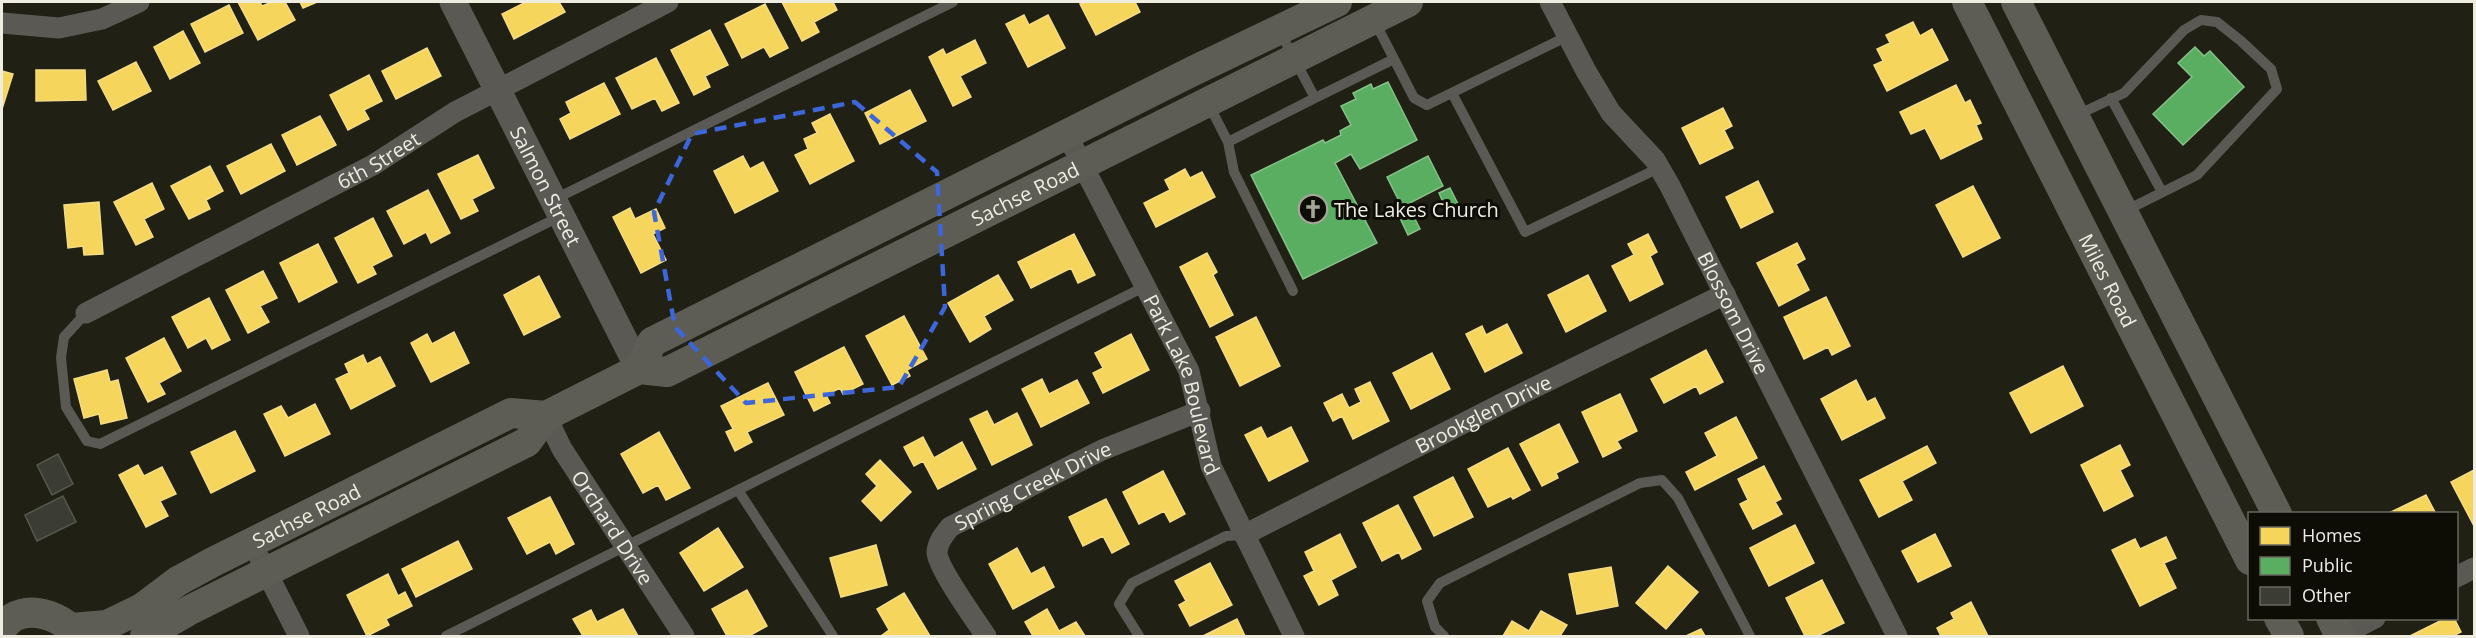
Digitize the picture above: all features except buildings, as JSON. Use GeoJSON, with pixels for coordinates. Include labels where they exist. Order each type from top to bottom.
{"type":"FeatureCollection","features":[{"type":"Feature","properties":{"kind":"main road","name":"Sachse Road"},"geometry":{"type":"LineString","coordinates":[[639,369],[652,342],[1337,2]]}},
{"type":"Feature","properties":{"kind":"main road","name":"Sachse Road"},"geometry":{"type":"LineString","coordinates":[[145,636],[190,610],[527,442],[546,416],[639,369],[667,372],[1408,2]]}},
{"type":"Feature","properties":{"kind":"main road","name":"Miles Road"},"geometry":{"type":"LineString","coordinates":[[1967,2],[2248,556]]}},
{"type":"Feature","properties":{"kind":"main road"},"geometry":{"type":"LineString","coordinates":[[2016,2],[2276,512]]}},
{"type":"Feature","properties":{"kind":"main road"},"geometry":{"type":"LineString","coordinates":[[2171,406],[2212,386]]}},
{"type":"Feature","properties":{"kind":"main road","name":"Sachse Road"},"geometry":{"type":"LineString","coordinates":[[74,632],[107,625],[142,608],[178,581],[510,413],[546,416]]}},
{"type":"Feature","properties":{"kind":"main road"},"geometry":{"type":"LineString","coordinates":[[5,620],[42,614],[58,619],[74,632]]}},
{"type":"Feature","properties":{"kind":"main road"},"geometry":{"type":"LineString","coordinates":[[2280,620],[2289,636]]}},
{"type":"Feature","properties":{"kind":"main road"},"geometry":{"type":"LineString","coordinates":[[2332,620],[2340,636]]}},
{"type":"Feature","properties":{"kind":"street"},"geometry":{"type":"LineString","coordinates":[[2,23],[59,28],[102,19],[139,2]]}},
{"type":"Feature","properties":{"kind":"street","name":"Salmon Street"},"geometry":{"type":"LineString","coordinates":[[453,2],[639,369]]}},
{"type":"Feature","properties":{"kind":"street","name":"6th Street"},"geometry":{"type":"LineString","coordinates":[[86,313],[373,165],[497,88],[668,2]]}},
{"type":"Feature","properties":{"kind":"street","name":"Blossom Drive"},"geometry":{"type":"LineString","coordinates":[[1550,2],[1611,113],[1659,168],[1897,636]]}},
{"type":"Feature","properties":{"kind":"street","name":"Park Lake Boulevard"},"geometry":{"type":"LineString","coordinates":[[1067,135],[1189,371],[1211,466],[1294,636]]}},
{"type":"Feature","properties":{"kind":"street","name":"Brookglen Drive"},"geometry":{"type":"LineString","coordinates":[[1244,535],[1509,400],[1725,294]]}},
{"type":"Feature","properties":{"kind":"street","name":"Spring Creek Drive"},"geometry":{"type":"LineString","coordinates":[[986,636],[947,576],[937,554],[939,541],[950,527],[1102,450],[1200,411]]}},
{"type":"Feature","properties":{"kind":"street","name":"Orchard Drive"},"geometry":{"type":"LineString","coordinates":[[546,416],[562,449],[684,636]]}},
{"type":"Feature","properties":{"kind":"street"},"geometry":{"type":"LineString","coordinates":[[251,543],[299,636]]}},
{"type":"Feature","properties":{"kind":"street"},"geometry":{"type":"LineString","coordinates":[[2458,577],[2474,569]]}},
{"type":"Feature","properties":{"kind":"street"},"geometry":{"type":"LineString","coordinates":[[2340,636],[2371,620]]}},
{"type":"Feature","properties":{"kind":"lane"},"geometry":{"type":"LineString","coordinates":[[86,313],[64,337],[61,358],[66,407],[87,441],[100,444],[954,2]]}},
{"type":"Feature","properties":{"kind":"lane"},"geometry":{"type":"LineString","coordinates":[[1374,19],[1414,98],[1427,105],[1568,36]]}},
{"type":"Feature","properties":{"kind":"lane"},"geometry":{"type":"LineString","coordinates":[[2074,116],[2124,93],[2184,30],[2201,20],[2217,22],[2271,69],[2277,89],[2197,175],[2123,212]]}},
{"type":"Feature","properties":{"kind":"lane"},"geometry":{"type":"LineString","coordinates":[[1279,30],[1315,98]]}},
{"type":"Feature","properties":{"kind":"lane"},"geometry":{"type":"LineString","coordinates":[[1228,142],[1394,59]]}},
{"type":"Feature","properties":{"kind":"lane"},"geometry":{"type":"LineString","coordinates":[[1452,93],[1525,232],[1659,168]]}},
{"type":"Feature","properties":{"kind":"lane"},"geometry":{"type":"LineString","coordinates":[[2111,98],[2162,192]]}},
{"type":"Feature","properties":{"kind":"lane"},"geometry":{"type":"LineString","coordinates":[[1207,102],[1228,142],[1234,172],[1293,291]]}},
{"type":"Feature","properties":{"kind":"lane"},"geometry":{"type":"LineString","coordinates":[[447,636],[1146,286]]}},
{"type":"Feature","properties":{"kind":"lane"},"geometry":{"type":"LineString","coordinates":[[1444,636],[1435,627],[1427,601],[1440,583],[1640,483],[1662,480],[1678,498],[1750,636]]}},
{"type":"Feature","properties":{"kind":"lane"},"geometry":{"type":"LineString","coordinates":[[738,490],[833,636]]}},
{"type":"Feature","properties":{"kind":"lane"},"geometry":{"type":"LineString","coordinates":[[1139,636],[1119,603],[1132,583],[1226,536],[1244,535]]}},
{"type":"Feature","properties":{"kind":"highlighted area"},"geometry":{"type":"Polygon","coordinates":[[[855,102],[937,172],[945,307],[899,387],[746,403],[675,327],[654,212],[692,134],[855,102]]]}},
{"type":"Feature","properties":{"kind":"place","name":"The Lakes Church"},"geometry":{"type":"Point","coordinates":[1313,209]}}]}
